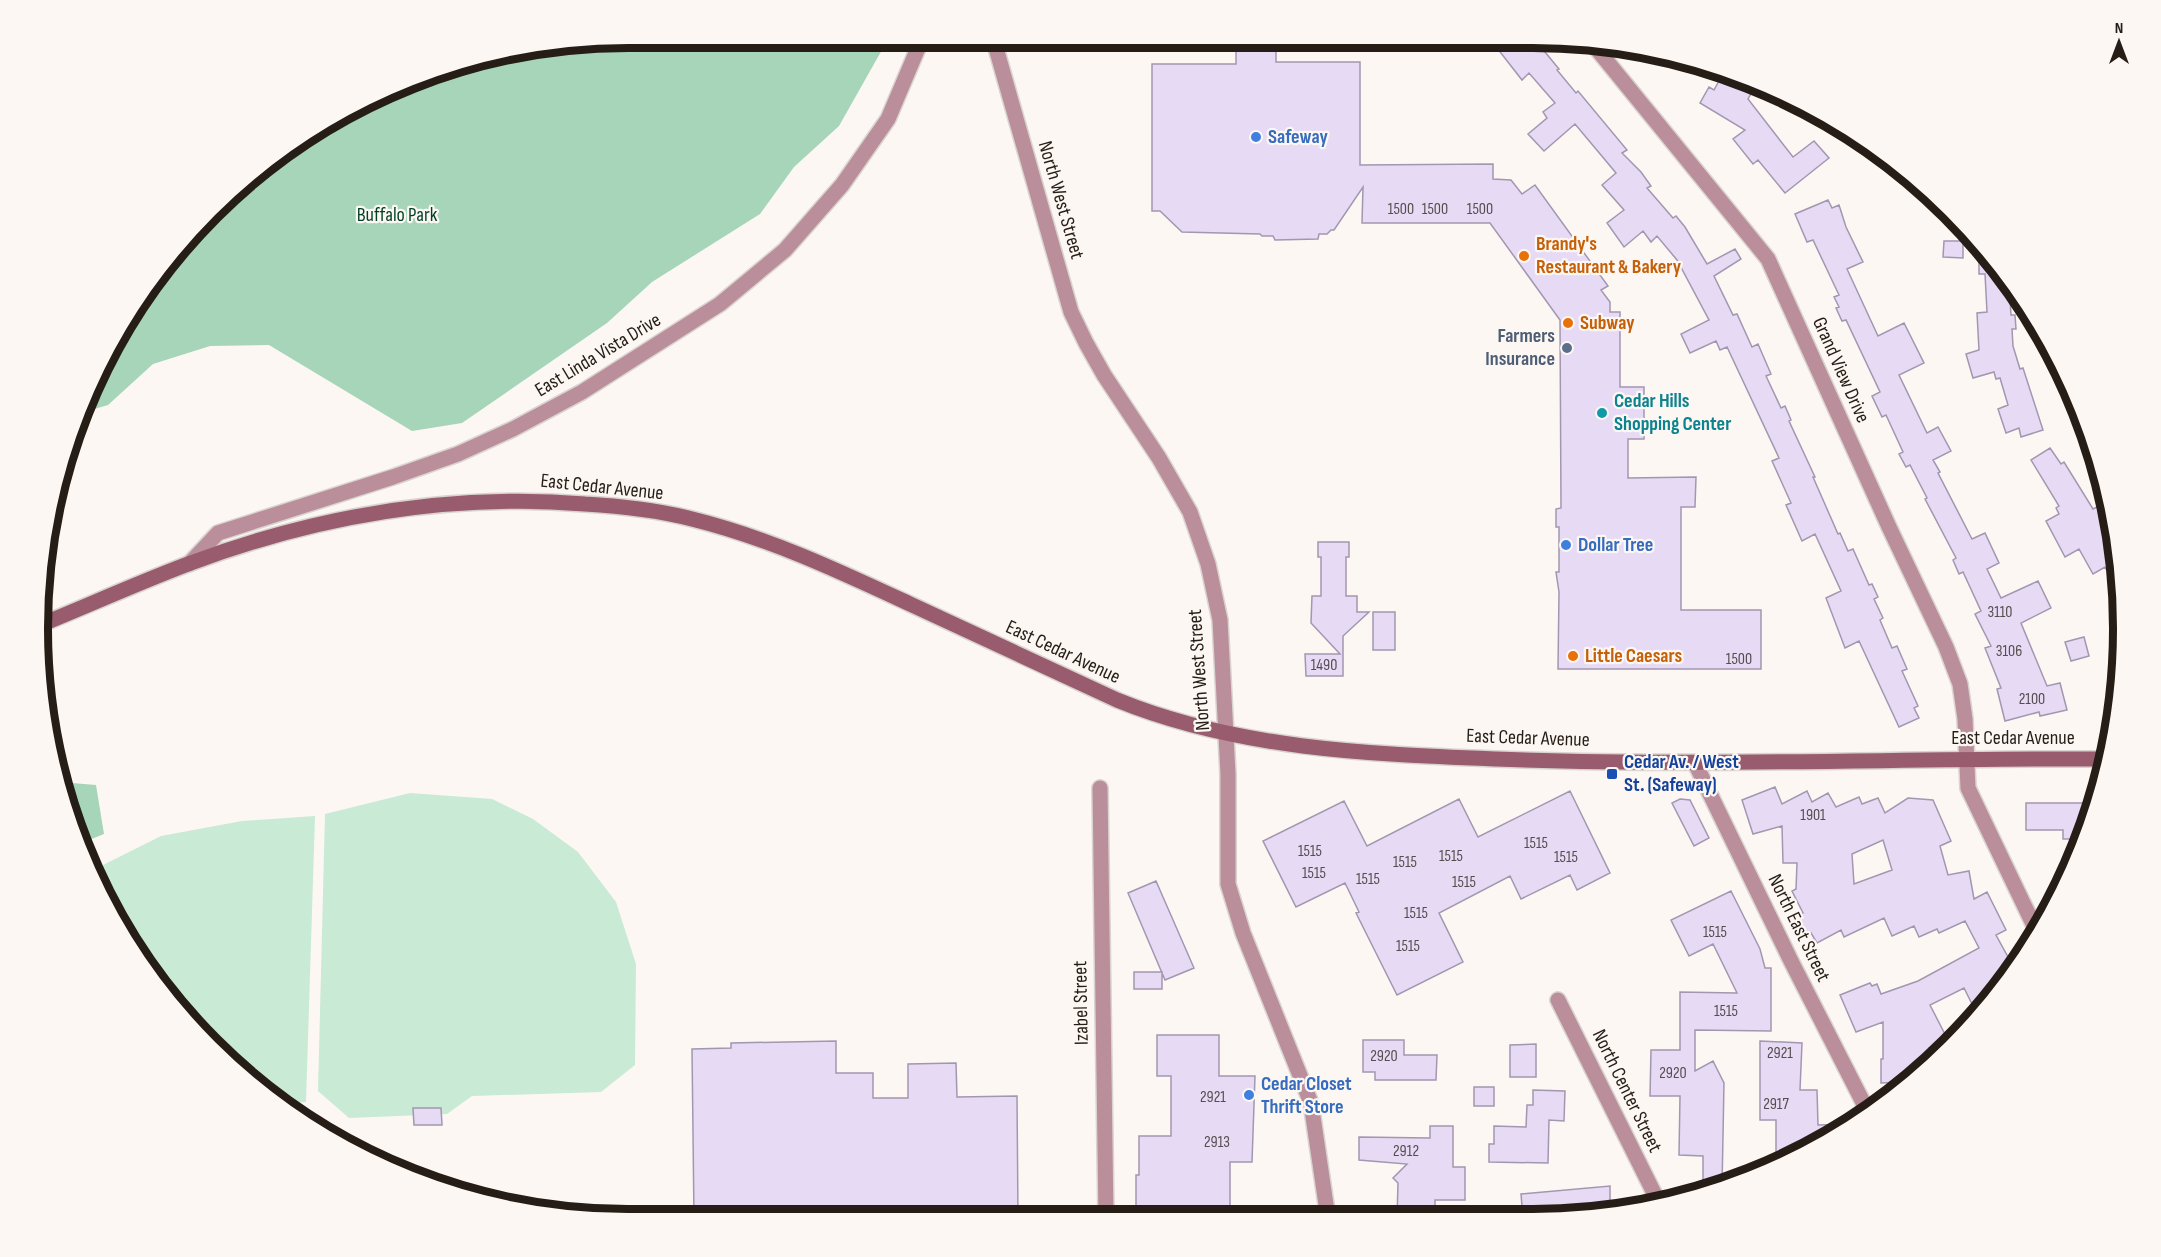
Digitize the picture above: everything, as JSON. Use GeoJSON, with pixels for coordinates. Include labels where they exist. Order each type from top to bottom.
{"type":"FeatureCollection","features":[{"type":"Feature","properties":{"kind":"main road","name":"East Cedar Avenue"},"geometry":{"type":"LineString","coordinates":[[48,622],[189,564],[286,533],[388,510],[449,502],[556,501],[627,507],[691,519],[757,538],[815,560],[1117,700],[1154,715],[1224,733],[1319,748],[1548,761],[1695,763],[1966,758],[2098,759]]}},
{"type":"Feature","properties":{"kind":"street","name":"East Linda Vista Drive"},"geometry":{"type":"LineString","coordinates":[[189,564],[218,533],[393,477],[458,454],[513,429],[582,392],[720,304],[785,250],[842,185],[888,119],[918,48]]}},
{"type":"Feature","properties":{"kind":"street","name":"North West Street"},"geometry":{"type":"LineString","coordinates":[[996,48],[1071,312],[1104,375],[1159,458],[1190,512],[1208,564],[1220,620],[1224,733],[1228,774],[1228,884],[1243,933],[1311,1103],[1327,1209]]}},
{"type":"Feature","properties":{"kind":"street","name":"Grand View Drive"},"geometry":{"type":"LineString","coordinates":[[1599,52],[1768,259],[1888,527],[1946,647],[1960,684],[1968,788],[2033,923]]}},
{"type":"Feature","properties":{"kind":"street","name":"North East Street"},"geometry":{"type":"LineString","coordinates":[[1695,763],[1791,961],[1864,1104]]}},
{"type":"Feature","properties":{"kind":"street","name":"Izabel Street"},"geometry":{"type":"LineString","coordinates":[[1100,788],[1106,1209]]}},
{"type":"Feature","properties":{"kind":"street","name":"North Center Street"},"geometry":{"type":"LineString","coordinates":[[1558,1000],[1655,1196]]}},
{"type":"Feature","properties":{"kind":"green space","name":"Buffalo Park"},"geometry":{"type":"Polygon","coordinates":[[[883,48],[839,126],[794,167],[760,214],[652,282],[607,323],[462,423],[412,431],[269,345],[210,346],[153,364],[108,405],[90,410],[126,338],[168,275],[218,218],[275,168],[306,146],[338,126],[406,92],[478,68],[515,59],[591,49],[883,48]]]}},
{"type":"Feature","properties":{"kind":"green space"},"geometry":{"type":"Polygon","coordinates":[[[69,783],[96,785],[104,834],[88,840],[69,783]]]}},
{"type":"Feature","properties":{"kind":"green space"},"geometry":{"type":"Polygon","coordinates":[[[410,793],[492,799],[533,819],[578,852],[616,902],[636,964],[635,1065],[601,1092],[472,1096],[447,1114],[349,1118],[318,1091],[325,814],[410,793]]]}},
{"type":"Feature","properties":{"kind":"green space"},"geometry":{"type":"Polygon","coordinates":[[[315,816],[306,1102],[295,1103],[275,1089],[218,1039],[192,1011],[146,951],[126,919],[99,867],[161,836],[242,821],[315,816]]]}},
{"type":"Feature","properties":{"kind":"building"},"geometry":{"type":"Polygon","coordinates":[[[1236,48],[1276,48],[1276,62],[1360,62],[1360,165],[1493,164],[1493,179],[1511,180],[1522,194],[1535,185],[1608,286],[1601,290],[1610,302],[1610,312],[1620,312],[1620,387],[1644,387],[1644,439],[1628,439],[1628,478],[1696,477],[1695,507],[1681,507],[1681,610],[1761,610],[1761,669],[1558,669],[1559,592],[1556,572],[1559,572],[1559,527],[1556,527],[1556,509],[1561,508],[1560,320],[1490,223],[1362,223],[1363,187],[1334,230],[1327,234],[1319,234],[1318,239],[1275,240],[1273,236],[1260,234],[1182,232],[1160,211],[1152,211],[1152,64],[1236,64],[1236,48]]]}},
{"type":"Feature","properties":{"kind":"building"},"geometry":{"type":"Polygon","coordinates":[[[1497,48],[1548,48],[1545,52],[1559,69],[1557,70],[1576,93],[1578,91],[1627,150],[1622,153],[1651,186],[1647,188],[1673,218],[1676,216],[1685,227],[1707,264],[1735,249],[1741,259],[1714,276],[1733,315],[1737,314],[1752,347],[1758,344],[1771,374],[1766,376],[1781,408],[1785,406],[1791,420],[1789,421],[1838,534],[1840,533],[1848,551],[1853,549],[1869,585],[1872,584],[1878,597],[1874,599],[1883,618],[1880,620],[1892,648],[1897,646],[1907,669],[1902,671],[1918,706],[1914,708],[1919,718],[1899,727],[1859,641],[1845,648],[1826,598],[1841,591],[1815,534],[1802,541],[1786,505],[1791,503],[1772,461],[1779,458],[1727,347],[1720,350],[1716,341],[1690,353],[1681,334],[1709,320],[1677,260],[1657,236],[1651,242],[1643,231],[1624,247],[1607,223],[1624,210],[1602,185],[1616,173],[1575,124],[1544,151],[1528,134],[1547,118],[1543,112],[1555,103],[1529,73],[1522,80],[1497,48]]]}},
{"type":"Feature","properties":{"kind":"building"},"geometry":{"type":"Polygon","coordinates":[[[1720,79],[1753,91],[1748,99],[1793,157],[1814,141],[1829,158],[1785,193],[1758,160],[1753,164],[1733,139],[1745,130],[1700,103],[1709,87],[1714,90],[1720,79]]]}},
{"type":"Feature","properties":{"kind":"building"},"geometry":{"type":"Polygon","coordinates":[[[1828,200],[1832,208],[1839,205],[1846,227],[1863,262],[1847,269],[1878,336],[1904,323],[1924,363],[1899,375],[1927,433],[1938,427],[1951,451],[1933,460],[1972,539],[1985,533],[1999,563],[1987,569],[2001,598],[2038,581],[2051,608],[2021,623],[2047,686],[2060,683],[2067,710],[2040,716],[2039,712],[2005,721],[1997,689],[2001,688],[1985,648],[1991,646],[1975,614],[1981,611],[1963,572],[1959,574],[1953,560],[1956,558],[1910,465],[1906,467],[1899,454],[1903,452],[1886,415],[1882,417],[1872,396],[1880,392],[1846,320],[1842,321],[1836,308],[1839,307],[1834,297],[1839,295],[1813,240],[1807,242],[1795,214],[1828,200]]]}},
{"type":"Feature","properties":{"kind":"building"},"geometry":{"type":"Polygon","coordinates":[[[1944,241],[1963,241],[1963,258],[1943,257],[1944,241]]]}},
{"type":"Feature","properties":{"kind":"building"},"geometry":{"type":"Polygon","coordinates":[[[1979,258],[2010,299],[2011,315],[2015,315],[2016,329],[2012,329],[2013,346],[2020,369],[2023,368],[2043,430],[2021,437],[2019,428],[2006,433],[1998,409],[2008,405],[2000,378],[1996,379],[1994,372],[1973,378],[1966,354],[1979,350],[1977,313],[1987,312],[1985,274],[1979,274],[1979,258]]]}},
{"type":"Feature","properties":{"kind":"building"},"geometry":{"type":"Polygon","coordinates":[[[2050,448],[2061,464],[2064,462],[2093,509],[2097,507],[2102,516],[2110,576],[2105,567],[2093,574],[2079,549],[2065,557],[2046,521],[2059,514],[2056,508],[2059,506],[2031,460],[2050,448]]]}},
{"type":"Feature","properties":{"kind":"building"},"geometry":{"type":"Polygon","coordinates":[[[1318,542],[1349,542],[1349,557],[1346,557],[1346,596],[1357,596],[1357,612],[1369,612],[1343,636],[1343,676],[1306,676],[1305,654],[1340,654],[1311,623],[1312,596],[1321,596],[1321,557],[1318,557],[1318,542]]]}},
{"type":"Feature","properties":{"kind":"building"},"geometry":{"type":"Polygon","coordinates":[[[1373,612],[1395,612],[1395,650],[1373,650],[1373,612]]]}},
{"type":"Feature","properties":{"kind":"building"},"geometry":{"type":"Polygon","coordinates":[[[2084,637],[2089,656],[2071,661],[2065,642],[2084,637]]]}},
{"type":"Feature","properties":{"kind":"building"},"geometry":{"type":"Polygon","coordinates":[[[1775,787],[1782,804],[1807,791],[1812,802],[1828,793],[1836,807],[1859,797],[1862,804],[1878,798],[1885,813],[1908,798],[1933,800],[1951,841],[1940,846],[1948,875],[1969,871],[1974,899],[1987,892],[2006,930],[1996,935],[2009,959],[1973,1006],[1964,988],[1930,1005],[1946,1036],[1933,1048],[1929,1048],[1929,1052],[1894,1082],[1881,1083],[1883,1022],[1856,1032],[1840,995],[1870,983],[1872,986],[1877,984],[1881,994],[1918,981],[1979,948],[1965,921],[1939,933],[1937,929],[1919,937],[1914,926],[1892,936],[1884,918],[1844,937],[1841,930],[1817,943],[1811,933],[1804,936],[1795,917],[1803,913],[1792,891],[1796,889],[1797,863],[1783,863],[1782,826],[1753,834],[1742,800],[1775,787]],[[1883,840],[1852,854],[1854,884],[1892,870],[1883,840]]]}},
{"type":"Feature","properties":{"kind":"building"},"geometry":{"type":"Polygon","coordinates":[[[1570,791],[1610,873],[1577,890],[1570,875],[1521,899],[1510,876],[1439,913],[1463,962],[1397,995],[1356,913],[1359,912],[1345,883],[1296,907],[1263,841],[1344,801],[1367,846],[1459,799],[1478,837],[1570,791]]]}},
{"type":"Feature","properties":{"kind":"building"},"geometry":{"type":"Polygon","coordinates":[[[1680,799],[1690,800],[1709,838],[1694,846],[1672,803],[1680,799]]]}},
{"type":"Feature","properties":{"kind":"building"},"geometry":{"type":"Polygon","coordinates":[[[2026,803],[2086,803],[2073,839],[2063,839],[2063,830],[2026,830],[2026,803]]]}},
{"type":"Feature","properties":{"kind":"building"},"geometry":{"type":"Polygon","coordinates":[[[1156,881],[1194,968],[1165,980],[1128,893],[1156,881]]]}},
{"type":"Feature","properties":{"kind":"building"},"geometry":{"type":"Polygon","coordinates":[[[1731,891],[1760,949],[1765,968],[1771,968],[1771,1031],[1695,1030],[1695,1071],[1713,1061],[1724,1083],[1722,1177],[1703,1183],[1703,1156],[1679,1155],[1680,1096],[1650,1096],[1651,1050],[1680,1050],[1680,992],[1737,993],[1713,944],[1689,956],[1671,920],[1731,891]]]}},
{"type":"Feature","properties":{"kind":"building"},"geometry":{"type":"Polygon","coordinates":[[[1134,972],[1162,972],[1162,989],[1134,989],[1134,972]]]}},
{"type":"Feature","properties":{"kind":"building"},"geometry":{"type":"Polygon","coordinates":[[[1157,1035],[1219,1035],[1219,1076],[1255,1076],[1252,1162],[1230,1162],[1230,1209],[1136,1209],[1139,1136],[1171,1136],[1171,1076],[1157,1076],[1157,1035]]]}},
{"type":"Feature","properties":{"kind":"building"},"geometry":{"type":"Polygon","coordinates":[[[1363,1040],[1404,1040],[1404,1055],[1437,1055],[1436,1080],[1375,1080],[1375,1072],[1363,1072],[1363,1040]]]}},
{"type":"Feature","properties":{"kind":"building"},"geometry":{"type":"Polygon","coordinates":[[[836,1041],[836,1073],[873,1073],[873,1098],[908,1098],[908,1064],[956,1063],[957,1097],[1017,1096],[1018,1209],[694,1209],[692,1049],[731,1048],[731,1043],[836,1041]]]}},
{"type":"Feature","properties":{"kind":"building"},"geometry":{"type":"Polygon","coordinates":[[[1760,1041],[1802,1043],[1800,1090],[1817,1090],[1818,1125],[1833,1125],[1776,1155],[1776,1120],[1760,1120],[1760,1041]]]}},
{"type":"Feature","properties":{"kind":"building"},"geometry":{"type":"Polygon","coordinates":[[[1536,1044],[1536,1077],[1510,1077],[1510,1045],[1536,1044]]]}},
{"type":"Feature","properties":{"kind":"building"},"geometry":{"type":"Polygon","coordinates":[[[1474,1087],[1494,1087],[1494,1106],[1474,1106],[1474,1087]]]}},
{"type":"Feature","properties":{"kind":"building"},"geometry":{"type":"Polygon","coordinates":[[[1533,1090],[1565,1091],[1564,1121],[1549,1120],[1548,1163],[1489,1162],[1489,1144],[1494,1144],[1494,1126],[1526,1127],[1527,1105],[1533,1105],[1533,1090]]]}},
{"type":"Feature","properties":{"kind":"building"},"geometry":{"type":"Polygon","coordinates":[[[413,1108],[441,1108],[442,1125],[414,1125],[413,1108]]]}},
{"type":"Feature","properties":{"kind":"building"},"geometry":{"type":"Polygon","coordinates":[[[1430,1126],[1453,1126],[1453,1167],[1465,1167],[1465,1200],[1435,1200],[1435,1209],[1397,1209],[1398,1183],[1393,1178],[1407,1164],[1359,1160],[1359,1137],[1430,1138],[1430,1126]]]}},
{"type":"Feature","properties":{"kind":"building"},"geometry":{"type":"Polygon","coordinates":[[[1610,1186],[1610,1204],[1522,1209],[1521,1194],[1610,1186]]]}},
{"type":"Feature","properties":{"kind":"place","name":"Safeway"},"geometry":{"type":"Point","coordinates":[1256,137]}},
{"type":"Feature","properties":{"kind":"place","name":"Brandy's Restaurant & Bakery"},"geometry":{"type":"Point","coordinates":[1524,256]}},
{"type":"Feature","properties":{"kind":"place","name":"Subway"},"geometry":{"type":"Point","coordinates":[1568,323]}},
{"type":"Feature","properties":{"kind":"place","name":"Farmers Insurance"},"geometry":{"type":"Point","coordinates":[1567,348]}},
{"type":"Feature","properties":{"kind":"place","name":"Cedar Hills Shopping Center"},"geometry":{"type":"Point","coordinates":[1602,413]}},
{"type":"Feature","properties":{"kind":"place","name":"Dollar Tree"},"geometry":{"type":"Point","coordinates":[1566,545]}},
{"type":"Feature","properties":{"kind":"place","name":"Little Caesars"},"geometry":{"type":"Point","coordinates":[1573,656]}},
{"type":"Feature","properties":{"kind":"place","name":"Cedar Av. / West St. (Safeway)"},"geometry":{"type":"Point","coordinates":[1612,774]}},
{"type":"Feature","properties":{"kind":"place","name":"Cedar Closet Thrift Store"},"geometry":{"type":"Point","coordinates":[1249,1095]}}]}
